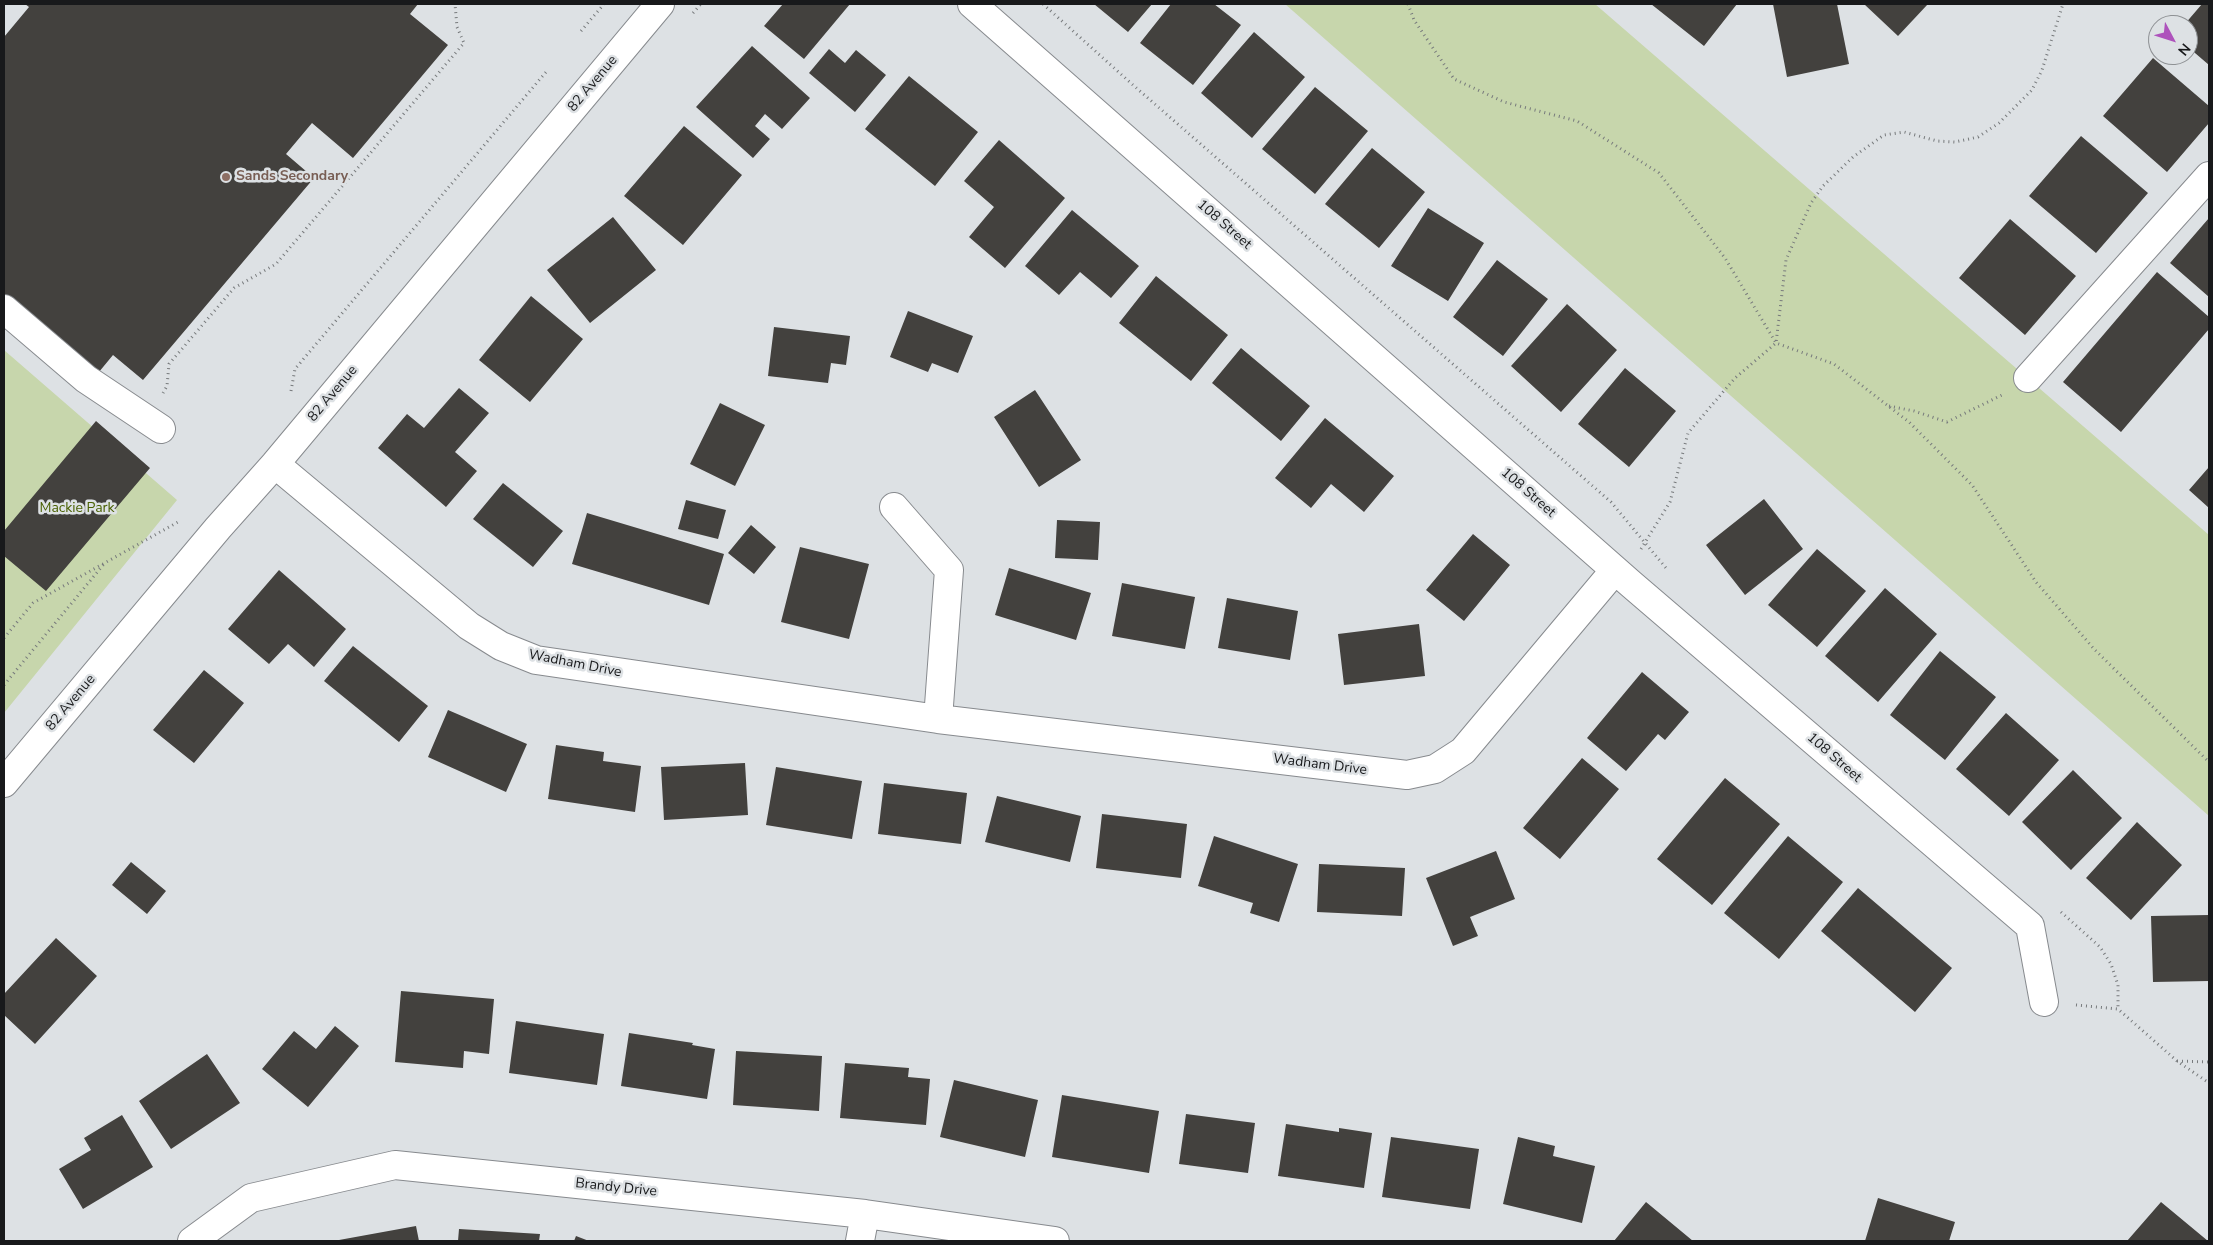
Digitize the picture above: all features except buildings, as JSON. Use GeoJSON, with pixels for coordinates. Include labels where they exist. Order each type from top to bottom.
{"type":"FeatureCollection","features":[{"type":"Feature","properties":{"kind":"street","name":"82 Avenue"},"geometry":{"type":"LineString","coordinates":[[4,783],[218,528],[275,464],[660,4]]}},
{"type":"Feature","properties":{"kind":"street","name":"108 Street"},"geometry":{"type":"LineString","coordinates":[[972,4],[1615,570],[2030,926],[2044,1002]]}},
{"type":"Feature","properties":{"kind":"street"},"geometry":{"type":"LineString","coordinates":[[2028,378],[2209,176]]}},
{"type":"Feature","properties":{"kind":"street"},"geometry":{"type":"LineString","coordinates":[[4,309],[86,379],[161,429]]}},
{"type":"Feature","properties":{"kind":"street","name":"Wadham Drive"},"geometry":{"type":"LineString","coordinates":[[275,464],[469,626],[501,646],[536,660],[938,720],[1407,775],[1435,769],[1463,751],[1615,570]]}},
{"type":"Feature","properties":{"kind":"street"},"geometry":{"type":"LineString","coordinates":[[894,507],[950,570],[938,720]]}},
{"type":"Feature","properties":{"kind":"street","name":"Brandy Drive"},"geometry":{"type":"LineString","coordinates":[[192,1241],[251,1198],[395,1165],[865,1214],[1055,1241]]}},
{"type":"Feature","properties":{"kind":"street"},"geometry":{"type":"LineString","coordinates":[[860,1241],[865,1214]]}},
{"type":"Feature","properties":{"kind":"path"},"geometry":{"type":"LineString","coordinates":[[160,398],[167,386],[169,364],[234,288],[276,264],[464,43],[457,27],[455,4]]}},
{"type":"Feature","properties":{"kind":"path"},"geometry":{"type":"LineString","coordinates":[[581,31],[604,4]]}},
{"type":"Feature","properties":{"kind":"path"},"geometry":{"type":"LineString","coordinates":[[1043,4],[1133,85],[1611,502],[1667,569]]}},
{"type":"Feature","properties":{"kind":"path"},"geometry":{"type":"LineString","coordinates":[[1408,4],[1414,20],[1454,79],[1504,102],[1577,121],[1659,172],[1725,258],[1776,343],[1834,364],[1909,422],[1972,485],[2036,582],[2094,649],[2209,762]]}},
{"type":"Feature","properties":{"kind":"path"},"geometry":{"type":"LineString","coordinates":[[1637,552],[1646,543],[1670,502],[1688,433],[1735,378],[1776,343],[1786,260],[1811,203],[1823,186],[1853,157],[1884,135],[1904,132],[1937,141],[1955,142],[1978,137],[1999,123],[2032,90],[2042,70],[2063,4]]}},
{"type":"Feature","properties":{"kind":"path"},"geometry":{"type":"LineString","coordinates":[[290,396],[295,369],[546,72]]}},
{"type":"Feature","properties":{"kind":"path"},"geometry":{"type":"LineString","coordinates":[[1889,406],[1914,410],[1947,422],[1996,399],[2028,378]]}},
{"type":"Feature","properties":{"kind":"path"},"geometry":{"type":"LineString","coordinates":[[4,638],[33,603],[179,521]]}},
{"type":"Feature","properties":{"kind":"path"},"geometry":{"type":"LineString","coordinates":[[4,685],[105,563]]}},
{"type":"Feature","properties":{"kind":"path"},"geometry":{"type":"LineString","coordinates":[[2059,911],[2100,947],[2106,955],[2118,985],[2118,1009]]}},
{"type":"Feature","properties":{"kind":"path"},"geometry":{"type":"LineString","coordinates":[[2044,1002],[2118,1009],[2177,1061],[2209,1083]]}},
{"type":"Feature","properties":{"kind":"path"},"geometry":{"type":"LineString","coordinates":[[2177,1061],[2209,1062]]}},
{"type":"Feature","properties":{"kind":"green space"},"geometry":{"type":"Polygon","coordinates":[[[1285,4],[1595,4],[2209,535],[2209,816],[1285,4]]]}},
{"type":"Feature","properties":{"kind":"green space","name":"Mackie Park"},"geometry":{"type":"Polygon","coordinates":[[[4,350],[177,500],[4,713],[4,350]]]}},
{"type":"Feature","properties":{"kind":"place","name":"Sands Secondary"},"geometry":{"type":"Point","coordinates":[226,177]}}]}
